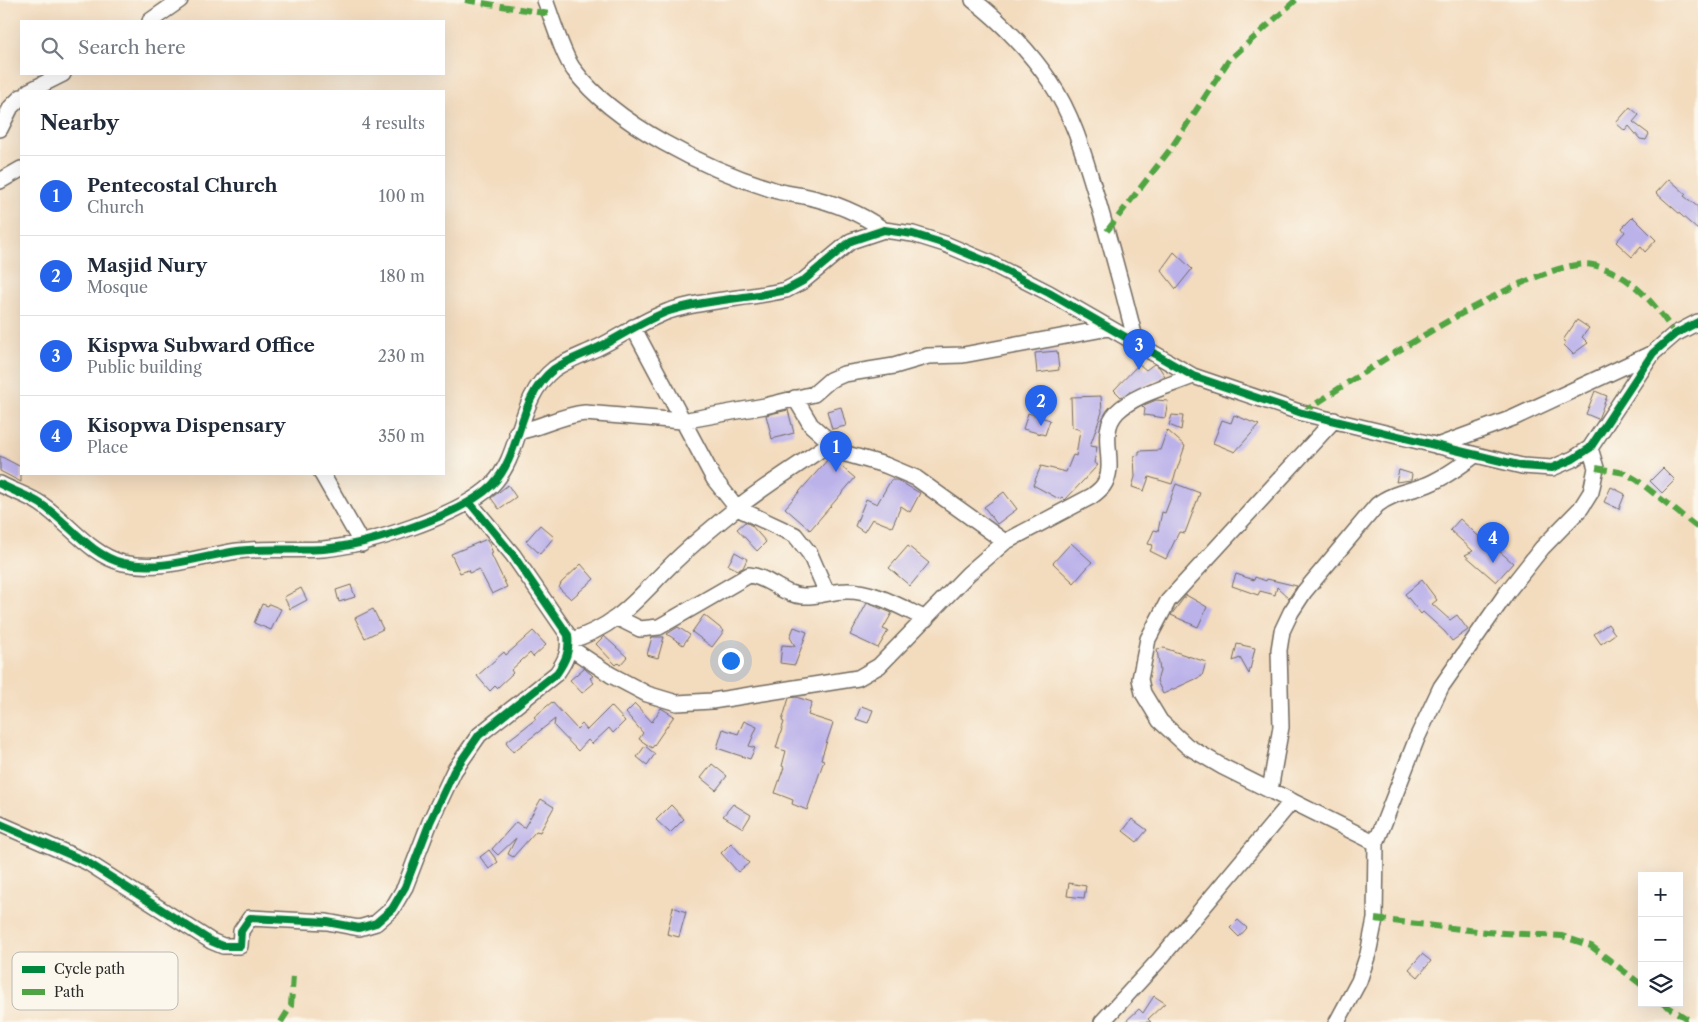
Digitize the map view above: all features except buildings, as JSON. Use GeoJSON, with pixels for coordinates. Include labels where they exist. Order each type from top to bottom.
{"type":"FeatureCollection","features":[{"type":"Feature","properties":{"kind":"street"},"geometry":{"type":"LineString","coordinates":[[151,20],[180,0]]}},
{"type":"Feature","properties":{"kind":"street"},"geometry":{"type":"LineString","coordinates":[[545,0],[573,69],[624,119],[706,164],[773,190],[806,197],[850,210],[866,217],[884,230]]}},
{"type":"Feature","properties":{"kind":"street"},"geometry":{"type":"LineString","coordinates":[[973,0],[999,23],[1051,83],[1070,117],[1107,231],[1136,342]]}},
{"type":"Feature","properties":{"kind":"street"},"geometry":{"type":"LineString","coordinates":[[31,90],[61,75]]}},
{"type":"Feature","properties":{"kind":"street"},"geometry":{"type":"LineString","coordinates":[[0,129],[11,107],[20,98]]}},
{"type":"Feature","properties":{"kind":"street"},"geometry":{"type":"LineString","coordinates":[[0,182],[20,170]]}},
{"type":"Feature","properties":{"kind":"street"},"geometry":{"type":"LineString","coordinates":[[0,484],[41,504],[92,547],[121,562],[155,566],[178,564],[232,552],[268,549],[322,549],[362,544],[407,529],[469,502],[492,484],[506,466],[531,396],[554,370],[633,327],[669,311],[786,290],[803,281],[851,241],[884,230],[913,234],[945,244],[990,263],[1049,293],[1193,376],[1302,413],[1474,456],[1522,466],[1552,468],[1574,459],[1590,448],[1653,353],[1675,334],[1698,322]]}},
{"type":"Feature","properties":{"kind":"street"},"geometry":{"type":"LineString","coordinates":[[633,327],[714,478],[737,508],[795,535],[810,554],[827,593]]}},
{"type":"Feature","properties":{"kind":"street"},"geometry":{"type":"LineString","coordinates":[[517,432],[536,429],[570,414],[585,413],[682,421],[814,394],[830,380],[844,374],[894,366],[928,356],[963,355],[1109,328]]}},
{"type":"Feature","properties":{"kind":"street"},"geometry":{"type":"LineString","coordinates":[[1438,446],[1513,418],[1653,353]]}},
{"type":"Feature","properties":{"kind":"street"},"geometry":{"type":"LineString","coordinates":[[569,644],[618,679],[647,694],[678,704],[712,701],[858,678],[879,666],[968,574],[1005,542],[1092,496],[1104,485],[1108,469],[1107,427],[1120,409],[1140,398],[1193,376]]}},
{"type":"Feature","properties":{"kind":"street"},"geometry":{"type":"LineString","coordinates":[[795,398],[812,425],[843,453],[885,465],[916,478],[1005,542]]}},
{"type":"Feature","properties":{"kind":"street"},"geometry":{"type":"LineString","coordinates":[[1334,420],[1168,602],[1148,639],[1142,661],[1140,679],[1143,693],[1160,721],[1187,746],[1223,767],[1376,844]]}},
{"type":"Feature","properties":{"kind":"street"},"geometry":{"type":"LineString","coordinates":[[569,644],[618,618],[636,603],[669,568],[737,508],[830,443]]}},
{"type":"Feature","properties":{"kind":"street"},"geometry":{"type":"LineString","coordinates":[[1337,1022],[1359,981],[1368,954],[1375,919],[1376,844],[1417,738],[1441,687],[1508,591],[1542,548],[1581,508],[1591,492],[1596,468],[1590,448]]}},
{"type":"Feature","properties":{"kind":"street"},"geometry":{"type":"LineString","coordinates":[[1270,790],[1281,727],[1279,650],[1282,631],[1291,612],[1304,592],[1385,498],[1429,484],[1450,474],[1474,456]]}},
{"type":"Feature","properties":{"kind":"street"},"geometry":{"type":"LineString","coordinates":[[323,475],[362,544]]}},
{"type":"Feature","properties":{"kind":"street"},"geometry":{"type":"LineString","coordinates":[[0,824],[87,862],[191,930],[223,946],[240,946],[240,931],[250,918],[327,922],[359,928],[376,923],[392,909],[405,887],[430,822],[454,771],[479,736],[557,673],[566,660],[569,644],[568,635],[513,555],[469,502]]}},
{"type":"Feature","properties":{"kind":"street"},"geometry":{"type":"LineString","coordinates":[[618,618],[640,629],[659,627],[749,575],[762,578],[789,593],[803,596],[846,590],[863,594],[889,602],[926,619]]}},
{"type":"Feature","properties":{"kind":"street"},"geometry":{"type":"LineString","coordinates":[[1102,1022],[1159,960],[1292,801]]}},
{"type":"Feature","properties":{"kind":"marked path"},"geometry":{"type":"LineString","coordinates":[[465,0],[550,14]]}},
{"type":"Feature","properties":{"kind":"marked path"},"geometry":{"type":"LineString","coordinates":[[1107,231],[1172,147],[1229,60],[1296,0]]}},
{"type":"Feature","properties":{"kind":"marked path"},"geometry":{"type":"LineString","coordinates":[[1302,413],[1402,348],[1446,322],[1532,279],[1567,267],[1593,265],[1619,275],[1641,292],[1675,334]]}},
{"type":"Feature","properties":{"kind":"marked path"},"geometry":{"type":"LineString","coordinates":[[1596,468],[1625,473],[1637,480],[1698,528]]}},
{"type":"Feature","properties":{"kind":"marked path"},"geometry":{"type":"LineString","coordinates":[[1375,919],[1486,932],[1562,936],[1591,946],[1638,982]]}},
{"type":"Feature","properties":{"kind":"marked path"},"geometry":{"type":"LineString","coordinates":[[281,1022],[291,1006],[293,975]]}},
{"type":"Feature","properties":{"kind":"marked path"},"geometry":{"type":"LineString","coordinates":[[1668,1007],[1692,1022]]}},
{"type":"Feature","properties":{"kind":"cycle path"},"geometry":{"type":"LineString","coordinates":[[0,484],[41,504],[90,546],[111,559],[123,563],[150,566],[164,565],[231,552],[266,549],[323,549],[363,542],[436,518],[458,508],[492,485],[502,472],[509,458],[533,395],[542,381],[559,366],[669,311],[697,304],[786,290],[803,281],[851,241],[884,230],[913,234],[945,244],[990,263],[1049,293],[1193,376],[1302,413],[1522,466],[1552,468],[1573,459],[1590,448],[1653,353],[1675,334],[1698,322]]}},
{"type":"Feature","properties":{"kind":"cycle path"},"geometry":{"type":"LineString","coordinates":[[0,824],[87,862],[211,941],[223,946],[240,946],[241,931],[250,918],[327,922],[359,928],[376,923],[392,909],[405,887],[430,822],[454,771],[479,735],[557,673],[568,651],[568,635],[513,555],[469,502]]}},
{"type":"Feature","properties":{"kind":"place","name":"Kispwa Subward Office"},"geometry":{"type":"Point","coordinates":[1139,370]}},
{"type":"Feature","properties":{"kind":"place","name":"Masjid Nury"},"geometry":{"type":"Point","coordinates":[1041,426]}},
{"type":"Feature","properties":{"kind":"place","name":"Pentecostal Church"},"geometry":{"type":"Point","coordinates":[836,472]}},
{"type":"Feature","properties":{"kind":"place","name":"Kisopwa Dispensary"},"geometry":{"type":"Point","coordinates":[1493,563]}}]}
